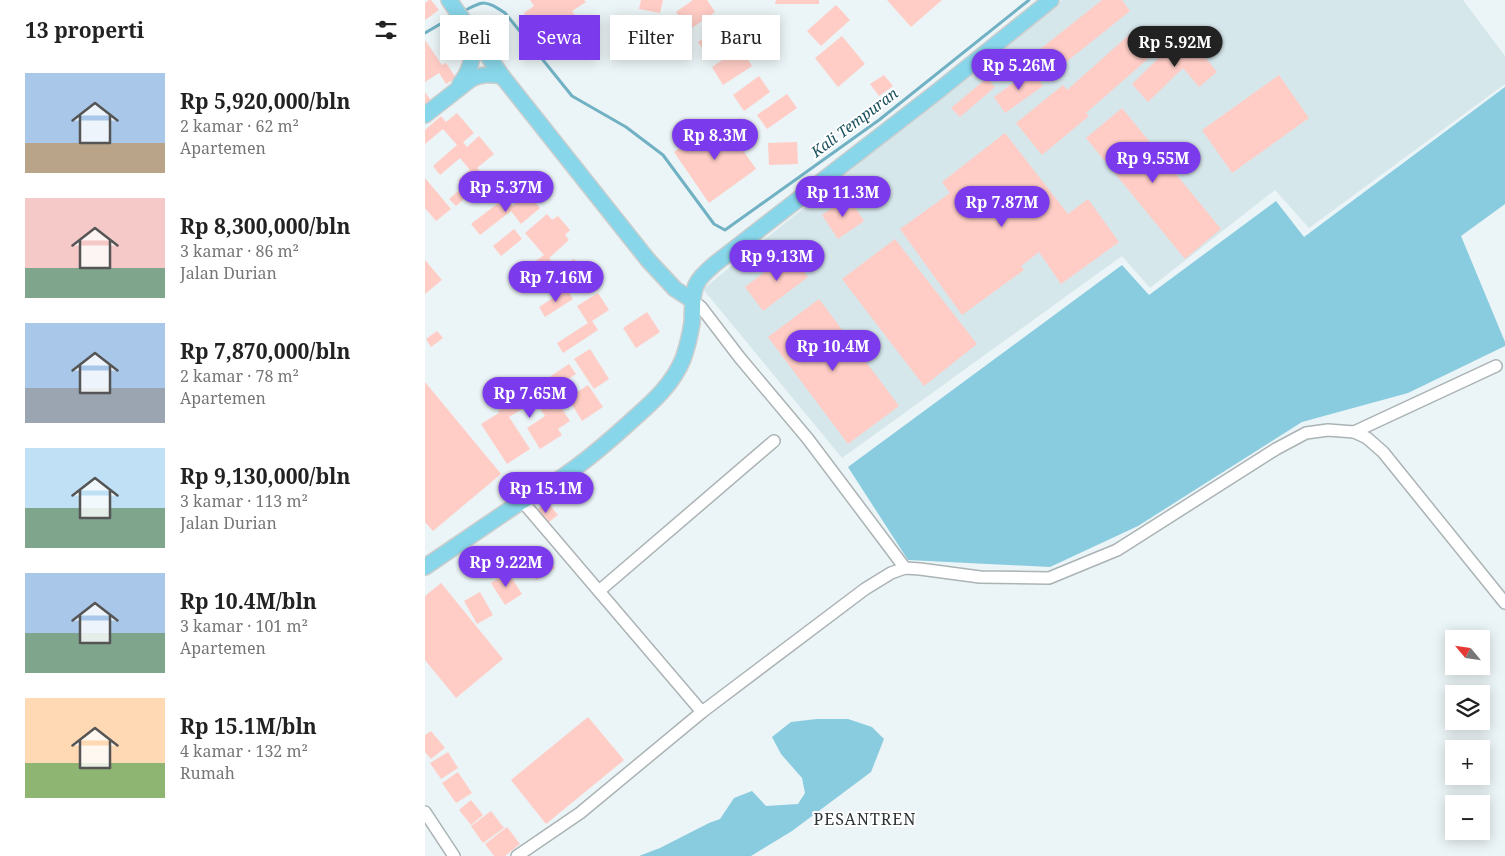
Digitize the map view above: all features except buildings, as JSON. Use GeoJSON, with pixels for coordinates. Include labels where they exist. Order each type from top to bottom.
{"type":"FeatureCollection","features":[{"type":"Feature","properties":{"kind":"main road"},"geometry":{"type":"LineString","coordinates":[[449,0],[459,15]]}},
{"type":"Feature","properties":{"kind":"main road"},"geometry":{"type":"LineString","coordinates":[[425,567],[522,501],[554,484],[592,456],[671,382],[687,347],[692,322],[692,300],[697,284],[716,262],[938,91],[1051,0]]}},
{"type":"Feature","properties":{"kind":"main road"},"geometry":{"type":"LineString","coordinates":[[456,89],[466,76],[471,60]]}},
{"type":"Feature","properties":{"kind":"main road"},"geometry":{"type":"LineString","coordinates":[[490,60],[648,260],[675,289],[692,300]]}},
{"type":"Feature","properties":{"kind":"main road"},"geometry":{"type":"LineString","coordinates":[[425,115],[456,89],[479,75],[502,76]]}},
{"type":"Feature","properties":{"kind":"street"},"geometry":{"type":"LineString","coordinates":[[692,300],[701,307],[740,358],[808,438],[905,568]]}},
{"type":"Feature","properties":{"kind":"street"},"geometry":{"type":"LineString","coordinates":[[1354,432],[1496,366]]}},
{"type":"Feature","properties":{"kind":"street"},"geometry":{"type":"LineString","coordinates":[[517,856],[580,813],[702,712],[872,584],[891,573],[905,568],[980,577],[1049,578],[1117,550],[1276,449],[1306,434],[1328,430],[1354,432],[1367,438],[1383,452],[1505,603]]}},
{"type":"Feature","properties":{"kind":"street"},"geometry":{"type":"LineString","coordinates":[[599,591],[774,441]]}},
{"type":"Feature","properties":{"kind":"street"},"geometry":{"type":"LineString","coordinates":[[522,501],[702,712]]}},
{"type":"Feature","properties":{"kind":"street"},"geometry":{"type":"LineString","coordinates":[[425,812],[454,856]]}},
{"type":"Feature","properties":{"kind":"shaded area"},"geometry":{"type":"Polygon","coordinates":[[[1062,0],[1463,0],[1505,56],[1505,84],[1309,228],[1275,190],[1150,288],[1122,256],[842,458],[703,289],[1062,0]]]}},
{"type":"Feature","properties":{"kind":"shaded area"},"geometry":{"type":"Polygon","coordinates":[[[1505,87],[1505,204],[1461,236],[1505,346],[1408,393],[1302,422],[1138,526],[1050,567],[908,560],[848,467],[1122,265],[1149,295],[1276,201],[1304,237],[1505,87]]]}},
{"type":"Feature","properties":{"kind":"shaded area"},"geometry":{"type":"Polygon","coordinates":[[[817,719],[848,719],[872,727],[884,739],[871,772],[792,831],[751,856],[639,856],[720,819],[734,798],[752,791],[766,806],[798,804],[805,793],[802,778],[781,754],[772,737],[791,722],[817,719]]]}},
{"type":"Feature","properties":{"kind":"waterway","name":"Kali Tempuran"},"geometry":{"type":"LineString","coordinates":[[462,12],[475,5],[484,3],[505,13],[572,96],[626,127],[663,155],[714,224],[725,230],[879,120],[1029,0]]}},
{"type":"Feature","properties":{"kind":"waterway","name":"Kali Tempuran"},"geometry":{"type":"LineString","coordinates":[[425,33],[440,24]]}},
{"type":"Feature","properties":{"kind":"district","name":"PESANTREN"},"geometry":{"type":"Point","coordinates":[865,819]}}]}
